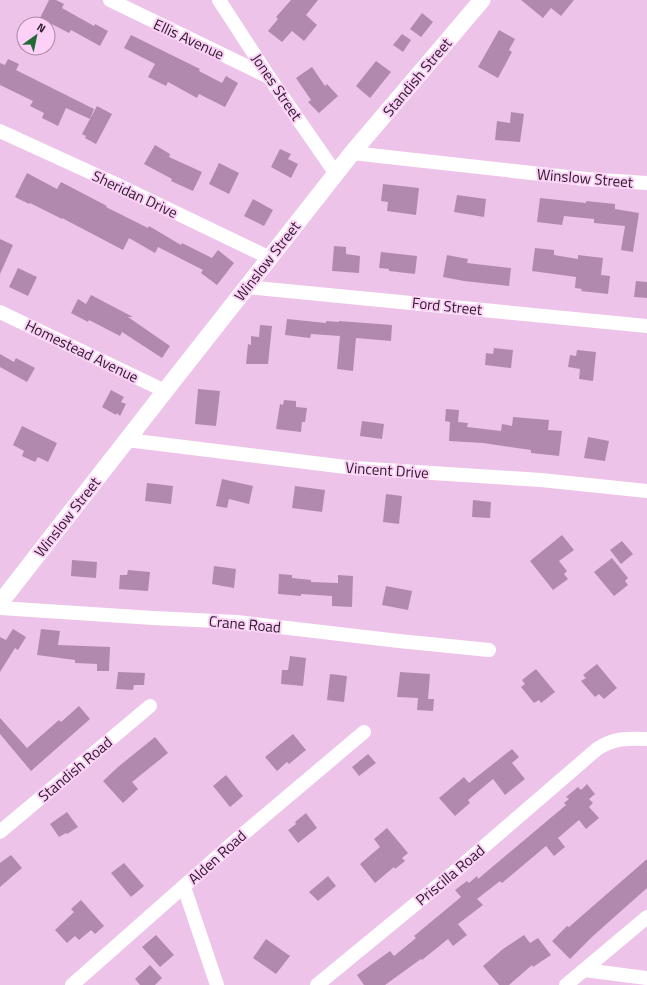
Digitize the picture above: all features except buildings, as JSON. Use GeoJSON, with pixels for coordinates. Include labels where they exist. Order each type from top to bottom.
{"type":"FeatureCollection","features":[{"type":"Feature","properties":{"kind":"street","name":"Ellis Avenue"},"geometry":{"type":"LineString","coordinates":[[110,0],[269,77]]}},
{"type":"Feature","properties":{"kind":"street","name":"Jones Street"},"geometry":{"type":"LineString","coordinates":[[220,0],[269,77],[336,174]]}},
{"type":"Feature","properties":{"kind":"street","name":"Standish Street"},"geometry":{"type":"LineString","coordinates":[[352,153],[482,0]]}},
{"type":"Feature","properties":{"kind":"street","name":"Sheridan Drive"},"geometry":{"type":"LineString","coordinates":[[0,131],[118,185],[270,258]]}},
{"type":"Feature","properties":{"kind":"street","name":"Winslow Street"},"geometry":{"type":"LineString","coordinates":[[0,603],[352,153],[586,179],[647,183]]}},
{"type":"Feature","properties":{"kind":"street","name":"Ford Street"},"geometry":{"type":"LineString","coordinates":[[247,287],[647,326]]}},
{"type":"Feature","properties":{"kind":"street","name":"Homestead Avenue"},"geometry":{"type":"LineString","coordinates":[[0,312],[165,391]]}},
{"type":"Feature","properties":{"kind":"street","name":"Vincent Drive"},"geometry":{"type":"LineString","coordinates":[[127,440],[354,468],[541,480],[647,491]]}},
{"type":"Feature","properties":{"kind":"street","name":"Crane Road"},"geometry":{"type":"LineString","coordinates":[[0,608],[237,622],[489,650]]}},
{"type":"Feature","properties":{"kind":"street","name":"Standish Road"},"geometry":{"type":"LineString","coordinates":[[0,832],[150,706]]}},
{"type":"Feature","properties":{"kind":"street","name":"Alden Road"},"geometry":{"type":"LineString","coordinates":[[72,985],[235,841],[364,732]]}},
{"type":"Feature","properties":{"kind":"street","name":"Priscilla Road"},"geometry":{"type":"LineString","coordinates":[[317,985],[452,874],[597,749],[615,740],[625,738],[647,740]]}},
{"type":"Feature","properties":{"kind":"street"},"geometry":{"type":"LineString","coordinates":[[184,887],[217,985]]}},
{"type":"Feature","properties":{"kind":"street"},"geometry":{"type":"LineString","coordinates":[[566,985],[647,917]]}},
{"type":"Feature","properties":{"kind":"street"},"geometry":{"type":"LineString","coordinates":[[584,970],[647,978]]}}]}
